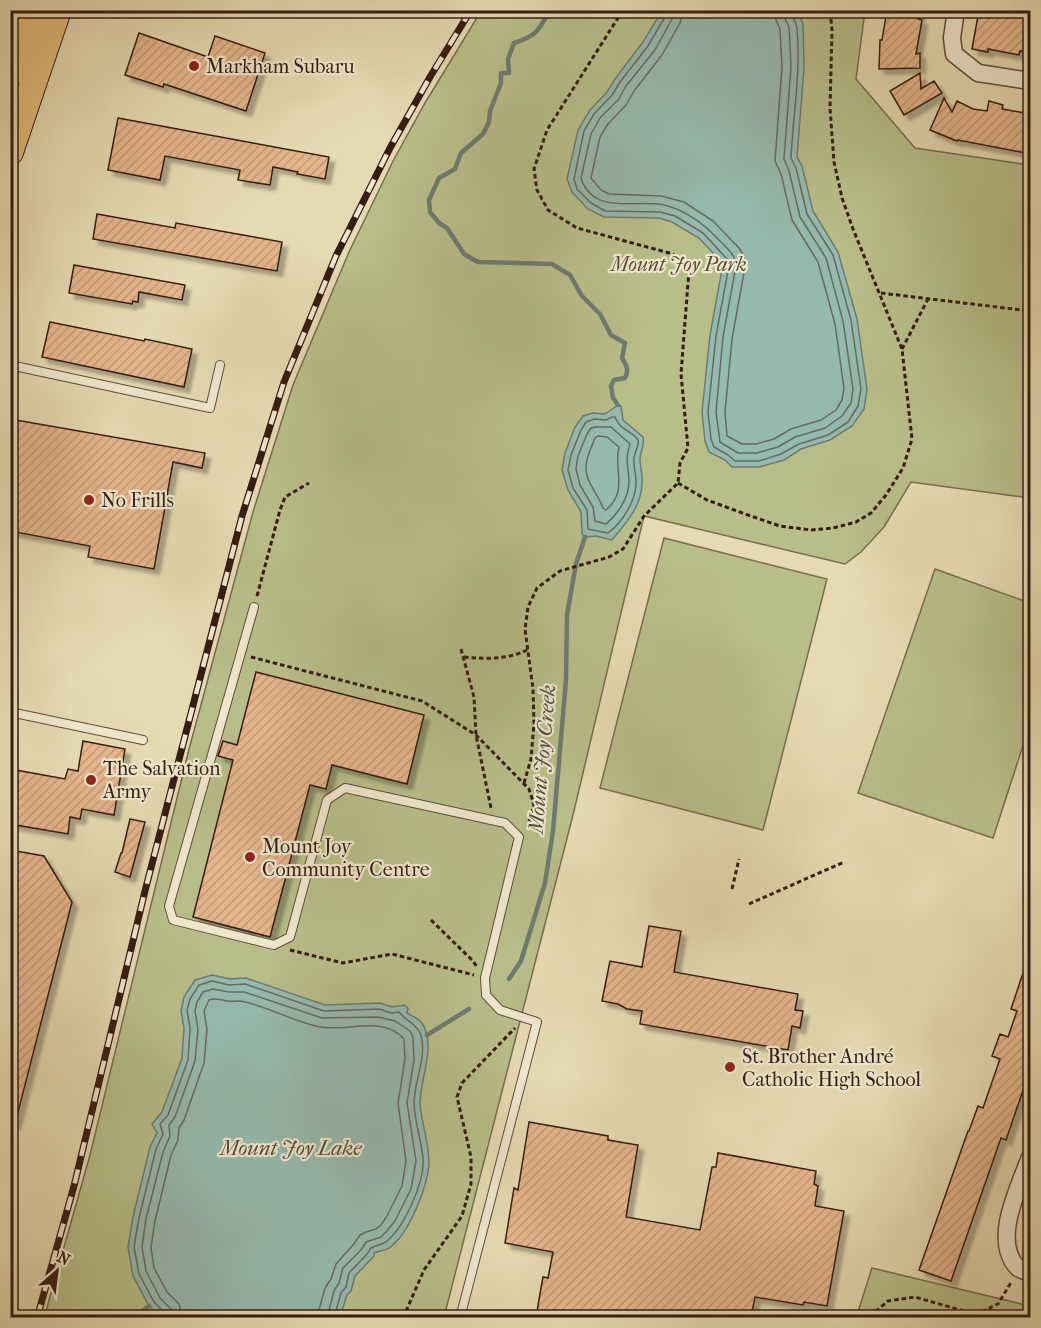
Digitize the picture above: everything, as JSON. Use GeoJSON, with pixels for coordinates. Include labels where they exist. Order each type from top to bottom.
{"type":"FeatureCollection","features":[{"type":"Feature","properties":{"kind":"main road"},"geometry":{"type":"LineString","coordinates":[[10,74],[17,33],[33,10]]}},
{"type":"Feature","properties":{"kind":"main road"},"geometry":{"type":"LineString","coordinates":[[10,152],[58,10]]}},
{"type":"Feature","properties":{"kind":"street"},"geometry":{"type":"LineString","coordinates":[[956,10],[952,38],[954,54],[978,73],[1030,81]]}},
{"type":"Feature","properties":{"kind":"street"},"geometry":{"type":"LineString","coordinates":[[1025,1271],[1007,1251],[1008,1216],[1030,1157]]}},
{"type":"Feature","properties":{"kind":"lane"},"geometry":{"type":"LineString","coordinates":[[10,365],[210,408],[220,365]]}},
{"type":"Feature","properties":{"kind":"lane"},"geometry":{"type":"LineString","coordinates":[[255,607],[169,906],[173,920],[274,945],[290,937],[327,800],[345,788],[505,823],[519,837],[485,978],[486,995],[500,1010],[537,1022],[460,1317]]}},
{"type":"Feature","properties":{"kind":"lane"},"geometry":{"type":"LineString","coordinates":[[10,712],[143,740]]}},
{"type":"Feature","properties":{"kind":"path"},"geometry":{"type":"LineString","coordinates":[[524,783],[531,759],[534,723],[533,689],[525,629],[528,607],[537,588],[560,571],[609,557],[623,549],[644,516],[678,483],[680,463],[688,448],[681,374],[689,270],[673,254],[577,228],[548,210],[537,190],[534,169],[548,130],[623,10]]}},
{"type":"Feature","properties":{"kind":"path"},"geometry":{"type":"LineString","coordinates":[[678,483],[707,500],[780,526],[811,530],[833,528],[856,522],[871,513],[903,468],[912,439],[902,349],[849,219],[834,162],[830,108],[832,30],[830,10]]}},
{"type":"Feature","properties":{"kind":"path"},"geometry":{"type":"LineString","coordinates":[[881,293],[1030,311]]}},
{"type":"Feature","properties":{"kind":"path"},"geometry":{"type":"LineString","coordinates":[[902,349],[928,299]]}},
{"type":"Feature","properties":{"kind":"path"},"geometry":{"type":"LineString","coordinates":[[255,607],[285,497],[309,483]]}},
{"type":"Feature","properties":{"kind":"path"},"geometry":{"type":"LineString","coordinates":[[461,649],[474,698],[476,735],[494,820]]}},
{"type":"Feature","properties":{"kind":"path"},"geometry":{"type":"LineString","coordinates":[[464,657],[489,659],[507,657],[527,650]]}},
{"type":"Feature","properties":{"kind":"path"},"geometry":{"type":"LineString","coordinates":[[241,654],[423,701],[476,735],[529,789],[534,805],[526,830],[519,837]]}},
{"type":"Feature","properties":{"kind":"path"},"geometry":{"type":"LineString","coordinates":[[732,889],[739,859]]}},
{"type":"Feature","properties":{"kind":"path"},"geometry":{"type":"LineString","coordinates":[[749,904],[844,862]]}},
{"type":"Feature","properties":{"kind":"path"},"geometry":{"type":"LineString","coordinates":[[431,920],[473,961],[485,978]]}},
{"type":"Feature","properties":{"kind":"path"},"geometry":{"type":"LineString","coordinates":[[274,945],[343,963],[392,954],[485,978]]}},
{"type":"Feature","properties":{"kind":"path"},"geometry":{"type":"LineString","coordinates":[[404,1317],[424,1270],[462,1216],[471,1184],[471,1157],[457,1097],[462,1083],[524,1018]]}},
{"type":"Feature","properties":{"kind":"path"},"geometry":{"type":"LineString","coordinates":[[872,1317],[888,1301],[915,1297],[964,1311],[981,1312],[998,1304],[1025,1271]]}},
{"type":"Feature","properties":{"kind":"green space","name":"Mount Joy Park"},"geometry":{"type":"Polygon","coordinates":[[[481,11],[865,11],[856,79],[915,148],[1030,165],[1030,498],[911,482],[884,527],[861,552],[845,564],[644,516],[573,815],[444,1317],[44,1318],[90,1155],[188,753],[253,512],[293,385],[349,252],[393,161],[481,11]]]}},
{"type":"Feature","properties":{"kind":"green space"},"geometry":{"type":"Polygon","coordinates":[[[664,538],[827,579],[763,830],[600,788],[664,538]]]}},
{"type":"Feature","properties":{"kind":"green space"},"geometry":{"type":"Polygon","coordinates":[[[935,569],[1030,603],[1030,724],[993,838],[858,793],[935,569]]]}},
{"type":"Feature","properties":{"kind":"green space"},"geometry":{"type":"Polygon","coordinates":[[[872,1268],[1030,1306],[1030,1317],[856,1318],[872,1268]]]}},
{"type":"Feature","properties":{"kind":"water"},"geometry":{"type":"Polygon","coordinates":[[[662,11],[796,11],[803,23],[804,68],[797,157],[802,166],[813,211],[838,252],[857,319],[867,389],[864,409],[852,426],[830,440],[801,449],[784,460],[759,467],[732,467],[725,460],[709,452],[705,441],[702,412],[710,335],[723,264],[699,238],[672,222],[659,218],[604,217],[588,209],[572,192],[567,179],[578,130],[590,110],[607,92],[643,42],[662,11]]]}},
{"type":"Feature","properties":{"kind":"water"},"geometry":{"type":"Polygon","coordinates":[[[618,405],[621,406],[623,420],[643,437],[639,499],[632,514],[612,540],[596,536],[585,537],[582,534],[581,512],[568,490],[562,470],[565,453],[575,427],[583,416],[593,413],[605,414],[618,405]]]}},
{"type":"Feature","properties":{"kind":"water","name":"Mount Joy Lake"},"geometry":{"type":"Polygon","coordinates":[[[212,975],[230,979],[246,978],[325,1005],[380,1003],[392,1007],[404,1005],[408,1008],[407,1013],[422,1023],[426,1032],[428,1053],[420,1105],[429,1160],[426,1182],[403,1234],[387,1249],[374,1253],[374,1256],[355,1276],[340,1317],[162,1317],[149,1306],[133,1276],[128,1247],[133,1217],[150,1147],[157,1133],[152,1124],[162,1112],[182,1058],[184,1028],[181,1011],[184,997],[195,980],[212,975]]]}},
{"type":"Feature","properties":{"kind":"building"},"geometry":{"type":"Polygon","coordinates":[[[887,10],[920,10],[918,19],[922,20],[916,54],[920,53],[920,68],[879,69],[880,40],[882,40],[887,10]]]}},
{"type":"Feature","properties":{"kind":"building"},"geometry":{"type":"Polygon","coordinates":[[[979,10],[1030,19],[1030,52],[1020,51],[1019,55],[988,49],[988,52],[972,49],[979,10]]]}},
{"type":"Feature","properties":{"kind":"building","name":"Markham Subaru"},"geometry":{"type":"Polygon","coordinates":[[[139,33],[208,57],[215,36],[265,53],[246,111],[164,84],[163,87],[125,75],[139,33]]]}},
{"type":"Feature","properties":{"kind":"building"},"geometry":{"type":"Polygon","coordinates":[[[920,73],[921,89],[934,81],[942,93],[904,115],[890,91],[920,73]]]}},
{"type":"Feature","properties":{"kind":"building"},"geometry":{"type":"Polygon","coordinates":[[[944,98],[952,112],[957,101],[973,109],[987,111],[989,101],[1003,105],[1002,109],[1030,114],[1030,152],[957,141],[930,130],[944,98]]]}},
{"type":"Feature","properties":{"kind":"building"},"geometry":{"type":"Polygon","coordinates":[[[118,118],[329,157],[325,179],[273,167],[270,185],[238,180],[240,170],[165,156],[160,180],[108,170],[118,118]]]}},
{"type":"Feature","properties":{"kind":"building"},"geometry":{"type":"Polygon","coordinates":[[[97,214],[175,228],[176,223],[282,242],[277,271],[93,239],[97,214]]]}},
{"type":"Feature","properties":{"kind":"building"},"geometry":{"type":"Polygon","coordinates":[[[74,265],[185,285],[182,300],[139,292],[138,302],[133,301],[132,304],[69,293],[74,265]]]}},
{"type":"Feature","properties":{"kind":"building"},"geometry":{"type":"Polygon","coordinates":[[[50,322],[192,349],[184,387],[42,357],[50,322]]]}},
{"type":"Feature","properties":{"kind":"building","name":"No Frills"},"geometry":{"type":"Polygon","coordinates":[[[10,419],[205,453],[202,468],[173,462],[154,569],[88,557],[90,546],[10,531],[10,419]]]}},
{"type":"Feature","properties":{"kind":"building","name":"Mount Joy Community Centre"},"geometry":{"type":"Polygon","coordinates":[[[256,672],[424,715],[407,784],[332,765],[326,789],[310,785],[270,937],[193,917],[233,760],[218,756],[223,741],[237,745],[256,672]]]}},
{"type":"Feature","properties":{"kind":"building"},"geometry":{"type":"Polygon","coordinates":[[[83,741],[125,749],[114,815],[82,809],[80,819],[70,817],[68,834],[10,824],[10,769],[65,779],[68,769],[78,771],[83,741]]]}},
{"type":"Feature","properties":{"kind":"building"},"geometry":{"type":"Polygon","coordinates":[[[130,819],[145,822],[130,877],[115,872],[130,819]]]}},
{"type":"Feature","properties":{"kind":"building"},"geometry":{"type":"Polygon","coordinates":[[[10,850],[44,856],[72,902],[15,1124],[10,1123],[10,948],[17,945],[10,933],[10,850]]]}},
{"type":"Feature","properties":{"kind":"building"},"geometry":{"type":"Polygon","coordinates":[[[649,926],[681,931],[674,972],[798,994],[795,1010],[803,1011],[800,1028],[792,1026],[788,1050],[640,1024],[642,1011],[602,1001],[610,961],[642,967],[649,926]]]}},
{"type":"Feature","properties":{"kind":"building"},"geometry":{"type":"Polygon","coordinates":[[[1028,958],[1030,959],[1030,1070],[1006,1140],[1001,1138],[951,1281],[919,1270],[968,1131],[978,1106],[983,1108],[1000,1059],[992,1056],[1000,1034],[1008,1037],[1017,1011],[1011,1009],[1028,958]]]}},
{"type":"Feature","properties":{"kind":"building"},"geometry":{"type":"Polygon","coordinates":[[[529,1122],[608,1136],[608,1140],[638,1145],[626,1217],[700,1230],[712,1167],[716,1167],[718,1153],[816,1171],[814,1184],[818,1186],[815,1206],[844,1211],[827,1306],[804,1302],[803,1305],[755,1297],[751,1317],[536,1317],[543,1277],[548,1278],[553,1252],[505,1243],[514,1188],[518,1190],[529,1122]]]}},
{"type":"Feature","properties":{"kind":"waterway","name":"Mount Joy Creek"},"geometry":{"type":"LineString","coordinates":[[550,10],[536,32],[514,43],[508,59],[509,73],[501,73],[501,83],[490,111],[489,122],[483,134],[461,153],[455,169],[439,178],[429,200],[430,212],[439,223],[447,228],[464,254],[478,262],[552,264],[570,275],[582,296],[600,314],[611,335],[625,343],[622,358],[627,373],[625,378],[614,380],[611,386],[613,398],[618,405]]}},
{"type":"Feature","properties":{"kind":"waterway","name":"Mount Joy Creek"},"geometry":{"type":"LineString","coordinates":[[509,979],[521,961],[545,883],[553,831],[566,680],[567,615],[576,564],[585,537]]}},
{"type":"Feature","properties":{"kind":"waterway","name":"Mount Joy Creek"},"geometry":{"type":"LineString","coordinates":[[427,1035],[469,1009]]}},
{"type":"Feature","properties":{"kind":"waterway","name":"Mount Joy Creek"},"geometry":{"type":"LineString","coordinates":[[133,1318],[149,1306]]}},
{"type":"Feature","properties":{"kind":"railway"},"geometry":{"type":"LineString","coordinates":[[37,1318],[74,1186],[145,891],[242,516],[284,382],[336,256],[390,148],[471,10]]}},
{"type":"Feature","properties":{"kind":"place","name":"Markham Subaru"},"geometry":{"type":"Point","coordinates":[194,66]}},
{"type":"Feature","properties":{"kind":"place","name":"No Frills"},"geometry":{"type":"Point","coordinates":[89,500]}},
{"type":"Feature","properties":{"kind":"place","name":"The Salvation Army"},"geometry":{"type":"Point","coordinates":[91,780]}},
{"type":"Feature","properties":{"kind":"place","name":"Mount Joy Community Centre"},"geometry":{"type":"Point","coordinates":[250,857]}},
{"type":"Feature","properties":{"kind":"place","name":"St. Brother André Catholic High School"},"geometry":{"type":"Point","coordinates":[730,1067]}}]}
